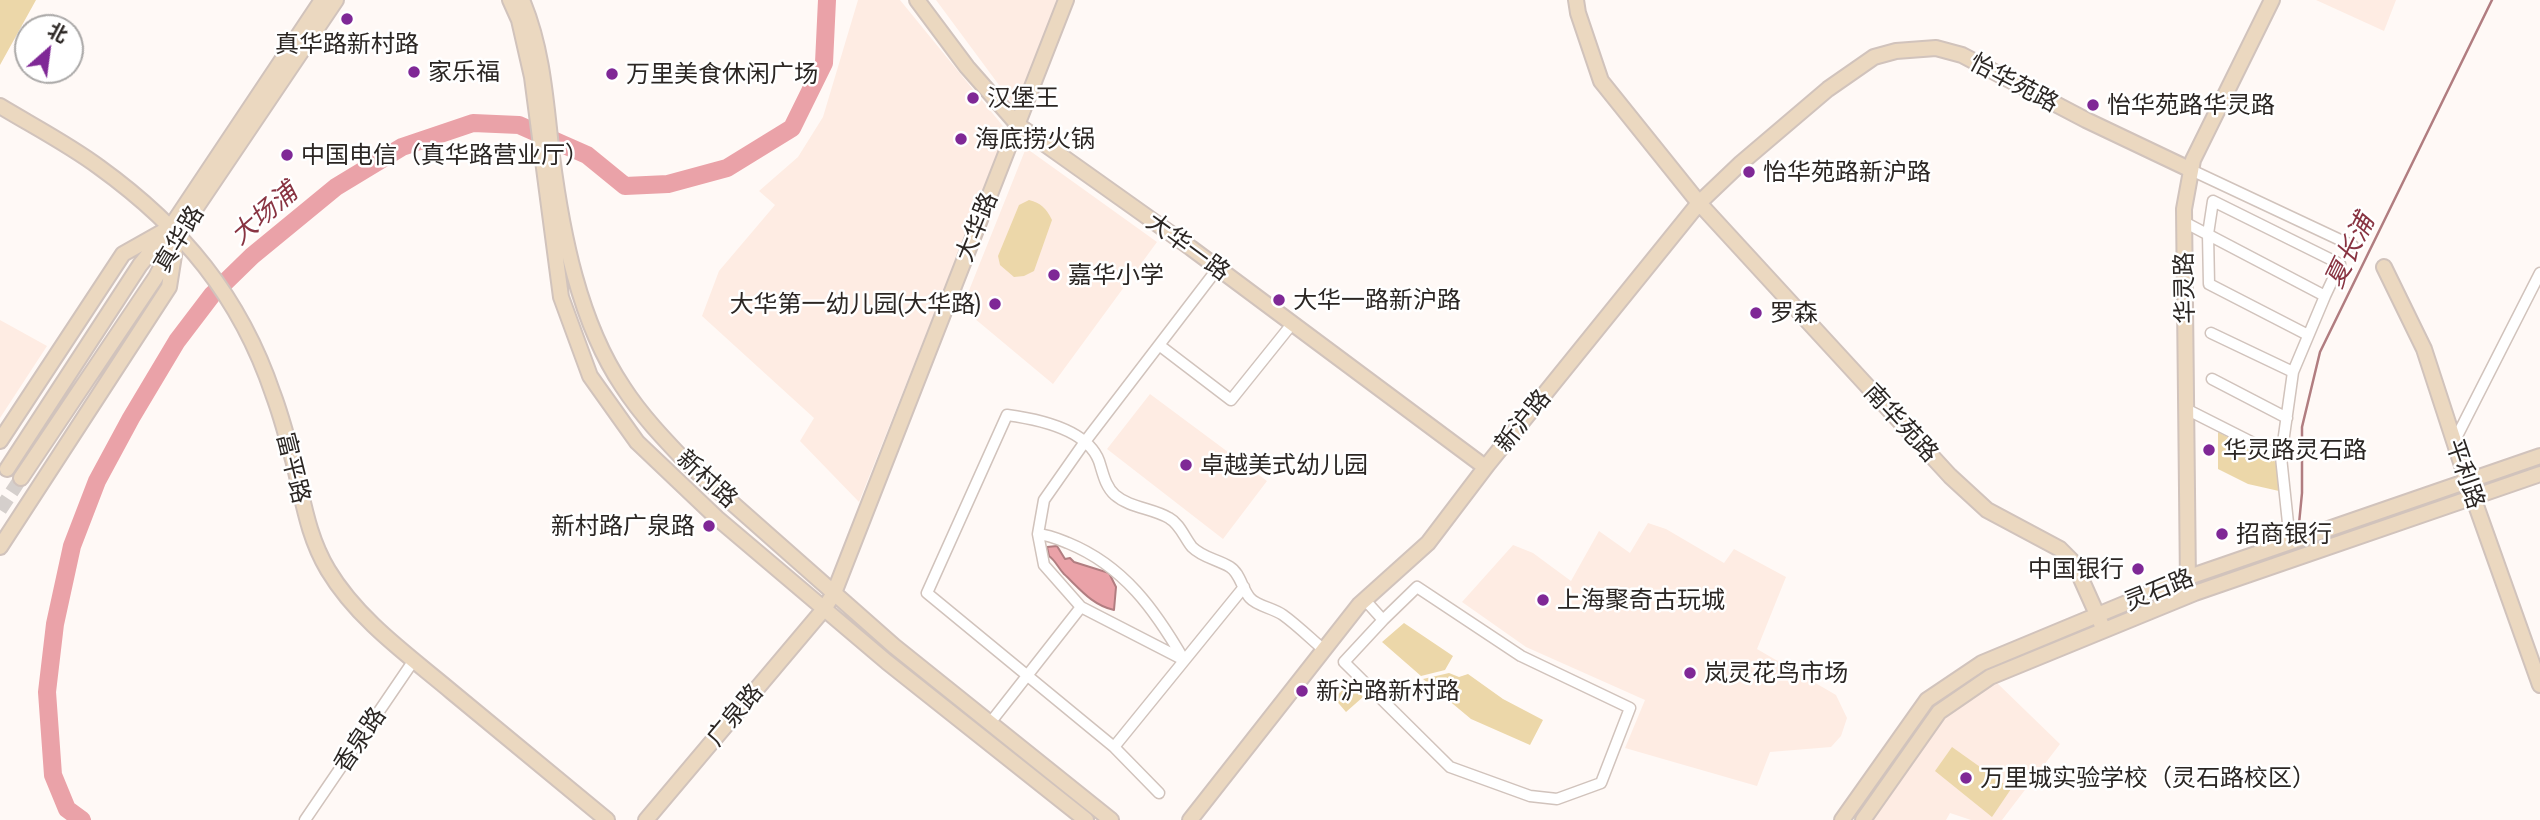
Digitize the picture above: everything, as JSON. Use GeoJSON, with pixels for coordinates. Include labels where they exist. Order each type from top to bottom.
{"type":"FeatureCollection","features":[{"type":"Feature","properties":{"kind":"main road","name":"真华路"},"geometry":{"type":"LineString","coordinates":[[21,478],[156,277],[174,232],[323,0]]}},
{"type":"Feature","properties":{"kind":"main road","name":"真华路"},"geometry":{"type":"LineString","coordinates":[[7,468],[140,265],[174,232],[336,0]]}},
{"type":"Feature","properties":{"kind":"main road","name":"新村路"},"geometry":{"type":"LineString","coordinates":[[510,0],[519,20],[540,104],[561,297],[590,376],[637,442],[717,518],[887,662],[1086,820]]}},
{"type":"Feature","properties":{"kind":"main road","name":"新村路"},"geometry":{"type":"LineString","coordinates":[[522,0],[528,14],[541,72],[540,104]]}},
{"type":"Feature","properties":{"kind":"main road","name":"大华一路"},"geometry":{"type":"LineString","coordinates":[[917,0],[967,67],[1018,125],[1218,268],[1485,467]]}},
{"type":"Feature","properties":{"kind":"main road","name":"大华路"},"geometry":{"type":"LineString","coordinates":[[824,609],[834,593],[1066,0]]}},
{"type":"Feature","properties":{"kind":"main road"},"geometry":{"type":"LineString","coordinates":[[1576,0],[1601,81],[1699,203]]}},
{"type":"Feature","properties":{"kind":"main road","name":"华灵路"},"geometry":{"type":"LineString","coordinates":[[2187,596],[2189,577],[2184,222],[2189,169],[2272,0]]}},
{"type":"Feature","properties":{"kind":"main road","name":"怡华苑路"},"geometry":{"type":"LineString","coordinates":[[1699,203],[1741,163],[1828,89],[1874,57],[1896,51],[1936,48],[1962,55],[2086,120],[2189,169]]}},
{"type":"Feature","properties":{"kind":"main road","name":"富平路"},"geometry":{"type":"LineString","coordinates":[[0,106],[98,166],[135,195],[209,269],[231,300],[253,343],[273,393],[293,461],[307,523],[327,568],[352,604],[414,660],[607,820]]}},
{"type":"Feature","properties":{"kind":"main road","name":"新村路"},"geometry":{"type":"LineString","coordinates":[[549,173],[588,322],[622,387],[669,444],[688,464],[894,646],[1111,820]]}},
{"type":"Feature","properties":{"kind":"main road","name":"新沪路"},"geometry":{"type":"LineString","coordinates":[[1190,820],[1365,600],[1428,543],[1485,467],[1699,203]]}},
{"type":"Feature","properties":{"kind":"main road","name":"南华苑路"},"geometry":{"type":"LineString","coordinates":[[1699,203],[1950,476],[1987,510],[2060,549],[2074,563],[2104,630]]}},
{"type":"Feature","properties":{"kind":"main road"},"geometry":{"type":"LineString","coordinates":[[0,441],[123,254],[174,232],[169,287],[0,547]]}},
{"type":"Feature","properties":{"kind":"main road","name":"平利路"},"geometry":{"type":"LineString","coordinates":[[2384,267],[2424,349],[2467,481]]}},
{"type":"Feature","properties":{"kind":"main road","name":"灵石路"},"geometry":{"type":"LineString","coordinates":[[1842,820],[1927,700],[1982,663],[2189,577],[2540,456]]}},
{"type":"Feature","properties":{"kind":"main road","name":"灵石路"},"geometry":{"type":"LineString","coordinates":[[1863,820],[1939,712],[1990,677],[2187,596],[2540,474]]}},
{"type":"Feature","properties":{"kind":"main road","name":"平利路"},"geometry":{"type":"LineString","coordinates":[[2473,497],[2540,685]]}},
{"type":"Feature","properties":{"kind":"main road","name":"广泉路"},"geometry":{"type":"LineString","coordinates":[[646,820],[824,609]]}},
{"type":"Feature","properties":{"kind":"street","name":"怡华苑路"},"geometry":{"type":"LineString","coordinates":[[2189,169],[2353,246]]}},
{"type":"Feature","properties":{"kind":"street"},"geometry":{"type":"LineString","coordinates":[[2290,542],[2281,457],[2293,372],[2340,264],[2213,201],[2208,234],[2209,284],[2308,335]]}},
{"type":"Feature","properties":{"kind":"street"},"geometry":{"type":"LineString","coordinates":[[2184,222],[2325,296]]}},
{"type":"Feature","properties":{"kind":"street"},"geometry":{"type":"LineString","coordinates":[[1184,660],[1081,607],[1044,565],[1038,534],[1044,500],[1084,443],[1218,268]]}},
{"type":"Feature","properties":{"kind":"street"},"geometry":{"type":"LineString","coordinates":[[2454,442],[2540,273]]}},
{"type":"Feature","properties":{"kind":"street"},"geometry":{"type":"LineString","coordinates":[[1159,345],[1231,400],[1292,324]]}},
{"type":"Feature","properties":{"kind":"street"},"geometry":{"type":"LineString","coordinates":[[2211,333],[2293,372]]}},
{"type":"Feature","properties":{"kind":"street"},"geometry":{"type":"LineString","coordinates":[[2212,379],[2287,418]]}},
{"type":"Feature","properties":{"kind":"street"},"geometry":{"type":"LineString","coordinates":[[2186,409],[2281,457]]}},
{"type":"Feature","properties":{"kind":"street"},"geometry":{"type":"LineString","coordinates":[[1159,793],[1114,747],[927,593],[1007,415],[1037,419],[1068,431],[1084,443],[1098,459],[1103,477],[1114,495],[1138,507],[1169,517],[1205,557],[1232,567],[1250,599],[1282,614],[1324,650]]}},
{"type":"Feature","properties":{"kind":"street","name":"平利路"},"geometry":{"type":"LineString","coordinates":[[2467,481],[2473,497]]}},
{"type":"Feature","properties":{"kind":"street"},"geometry":{"type":"LineString","coordinates":[[1038,534],[1080,548],[1110,565],[1134,587],[1158,616],[1184,660]]}},
{"type":"Feature","properties":{"kind":"street"},"geometry":{"type":"LineString","coordinates":[[1114,747],[1244,587]]}},
{"type":"Feature","properties":{"kind":"street"},"geometry":{"type":"LineString","coordinates":[[1417,587],[1521,656],[1630,708],[1601,783],[1557,799],[1530,796],[1450,767],[1344,662],[1383,620],[1417,587]]}},
{"type":"Feature","properties":{"kind":"street"},"geometry":{"type":"LineString","coordinates":[[1365,600],[1383,620]]}},
{"type":"Feature","properties":{"kind":"street"},"geometry":{"type":"LineString","coordinates":[[990,723],[1081,607]]}},
{"type":"Feature","properties":{"kind":"street","name":"香泉路"},"geometry":{"type":"LineString","coordinates":[[305,820],[414,660]]}},
{"type":"Feature","properties":{"kind":"shaded area"},"geometry":{"type":"Polygon","coordinates":[[[0,0],[36,0],[28,14],[14,14],[14,40],[0,65],[0,0]]]}},
{"type":"Feature","properties":{"kind":"shaded area"},"geometry":{"type":"Polygon","coordinates":[[[858,0],[900,0],[1007,131],[859,502],[800,441],[814,418],[702,316],[719,271],[775,205],[759,191],[798,157],[823,117],[858,0]]]}},
{"type":"Feature","properties":{"kind":"shaded area"},"geometry":{"type":"Polygon","coordinates":[[[936,0],[1057,0],[1016,108],[936,0]]]}},
{"type":"Feature","properties":{"kind":"shaded area"},"geometry":{"type":"Polygon","coordinates":[[[2316,0],[2396,0],[2384,31],[2316,0]]]}},
{"type":"Feature","properties":{"kind":"shaded area","name":"嘉华小学"},"geometry":{"type":"Polygon","coordinates":[[[1026,148],[1157,242],[1053,384],[962,308],[1026,148]]]}},
{"type":"Feature","properties":{"kind":"shaded area"},"geometry":{"type":"Polygon","coordinates":[[[1029,200],[1043,207],[1052,220],[1034,271],[1014,277],[1000,265],[998,256],[1019,205],[1029,200]]]}},
{"type":"Feature","properties":{"kind":"shaded area"},"geometry":{"type":"Polygon","coordinates":[[[0,320],[47,346],[0,418],[0,320]]]}},
{"type":"Feature","properties":{"kind":"shaded area","name":"卓越美式幼儿园"},"geometry":{"type":"Polygon","coordinates":[[[1150,394],[1267,481],[1223,539],[1107,449],[1150,394]]]}},
{"type":"Feature","properties":{"kind":"shaded area"},"geometry":{"type":"Polygon","coordinates":[[[2218,432],[2276,462],[2279,491],[2248,484],[2218,469],[2218,432]]]}},
{"type":"Feature","properties":{"kind":"shaded area","name":"岚灵花鸟市场"},"geometry":{"type":"Polygon","coordinates":[[[1648,523],[1666,529],[1724,563],[1734,549],[1786,577],[1757,649],[1836,695],[1847,718],[1841,736],[1831,747],[1770,752],[1757,786],[1625,748],[1645,700],[1526,647],[1462,602],[1513,545],[1533,553],[1571,581],[1599,531],[1630,553],[1648,523]]]}},
{"type":"Feature","properties":{"kind":"shaded area"},"geometry":{"type":"Polygon","coordinates":[[[1057,546],[1065,559],[1070,558],[1074,562],[1109,573],[1116,587],[1114,610],[1093,600],[1062,572],[1049,556],[1047,547],[1057,546]]]}},
{"type":"Feature","properties":{"kind":"shaded area"},"geometry":{"type":"Polygon","coordinates":[[[1404,623],[1453,656],[1445,670],[1421,676],[1382,642],[1404,623]]]}},
{"type":"Feature","properties":{"kind":"shaded area"},"geometry":{"type":"Polygon","coordinates":[[[1449,673],[1459,677],[1468,674],[1503,699],[1543,720],[1530,745],[1471,719],[1423,679],[1449,673]]]}},
{"type":"Feature","properties":{"kind":"shaded area","name":"万里城实验学校（灵石路校区）"},"geometry":{"type":"Polygon","coordinates":[[[1995,681],[2060,744],[2002,820],[1971,820],[1950,813],[1946,820],[1870,820],[1943,716],[1995,681]]]}},
{"type":"Feature","properties":{"kind":"shaded area"},"geometry":{"type":"Polygon","coordinates":[[[1350,683],[1363,697],[1346,712],[1334,698],[1350,683]]]}},
{"type":"Feature","properties":{"kind":"shaded area"},"geometry":{"type":"Polygon","coordinates":[[[1952,747],[2011,789],[1992,817],[1935,771],[1952,747]]]}},
{"type":"Feature","properties":{"kind":"waterway","name":"大场浦"},"geometry":{"type":"LineString","coordinates":[[82,820],[67,809],[53,775],[47,692],[55,624],[72,546],[97,481],[131,418],[177,341],[212,295],[252,256],[336,187],[402,147],[473,123],[519,125],[587,155],[625,186],[668,184],[727,168],[792,128],[824,63],[827,0]]}},
{"type":"Feature","properties":{"kind":"waterway","name":"夏长浦"},"geometry":{"type":"LineString","coordinates":[[2298,534],[2302,493],[2302,427],[2320,352],[2492,0]]}},
{"type":"Feature","properties":{"kind":"tunnel"},"geometry":{"type":"LineString","coordinates":[[0,510],[21,478]]}},
{"type":"Feature","properties":{"kind":"place","name":"真华路新村路"},"geometry":{"type":"Point","coordinates":[347,19]}},
{"type":"Feature","properties":{"kind":"place","name":"家乐福"},"geometry":{"type":"Point","coordinates":[414,72]}},
{"type":"Feature","properties":{"kind":"place","name":"万里美食休闲广场"},"geometry":{"type":"Point","coordinates":[612,74]}},
{"type":"Feature","properties":{"kind":"place","name":"汉堡王"},"geometry":{"type":"Point","coordinates":[973,98]}},
{"type":"Feature","properties":{"kind":"place","name":"怡华苑路华灵路"},"geometry":{"type":"Point","coordinates":[2093,105]}},
{"type":"Feature","properties":{"kind":"place","name":"海底捞火锅"},"geometry":{"type":"Point","coordinates":[961,139]}},
{"type":"Feature","properties":{"kind":"place","name":"中国电信（真华路营业厅）"},"geometry":{"type":"Point","coordinates":[287,155]}},
{"type":"Feature","properties":{"kind":"place","name":"怡华苑路新沪路"},"geometry":{"type":"Point","coordinates":[1749,172]}},
{"type":"Feature","properties":{"kind":"place","name":"嘉华小学"},"geometry":{"type":"Point","coordinates":[1054,275]}},
{"type":"Feature","properties":{"kind":"place","name":"大华一路新沪路"},"geometry":{"type":"Point","coordinates":[1279,300]}},
{"type":"Feature","properties":{"kind":"place","name":"大华第一幼儿园(大华路)"},"geometry":{"type":"Point","coordinates":[995,304]}},
{"type":"Feature","properties":{"kind":"place","name":"罗森"},"geometry":{"type":"Point","coordinates":[1756,313]}},
{"type":"Feature","properties":{"kind":"place","name":"华灵路灵石路"},"geometry":{"type":"Point","coordinates":[2209,450]}},
{"type":"Feature","properties":{"kind":"place","name":"卓越美式幼儿园"},"geometry":{"type":"Point","coordinates":[1186,465]}},
{"type":"Feature","properties":{"kind":"place","name":"新村路广泉路"},"geometry":{"type":"Point","coordinates":[709,526]}},
{"type":"Feature","properties":{"kind":"place","name":"招商银行"},"geometry":{"type":"Point","coordinates":[2222,534]}},
{"type":"Feature","properties":{"kind":"place","name":"中国银行"},"geometry":{"type":"Point","coordinates":[2138,569]}},
{"type":"Feature","properties":{"kind":"place","name":"上海聚奇古玩城"},"geometry":{"type":"Point","coordinates":[1543,600]}},
{"type":"Feature","properties":{"kind":"place","name":"岚灵花鸟市场"},"geometry":{"type":"Point","coordinates":[1690,673]}},
{"type":"Feature","properties":{"kind":"place","name":"新沪路新村路"},"geometry":{"type":"Point","coordinates":[1302,691]}},
{"type":"Feature","properties":{"kind":"place","name":"万里城实验学校（灵石路校区）"},"geometry":{"type":"Point","coordinates":[1966,778]}}]}
